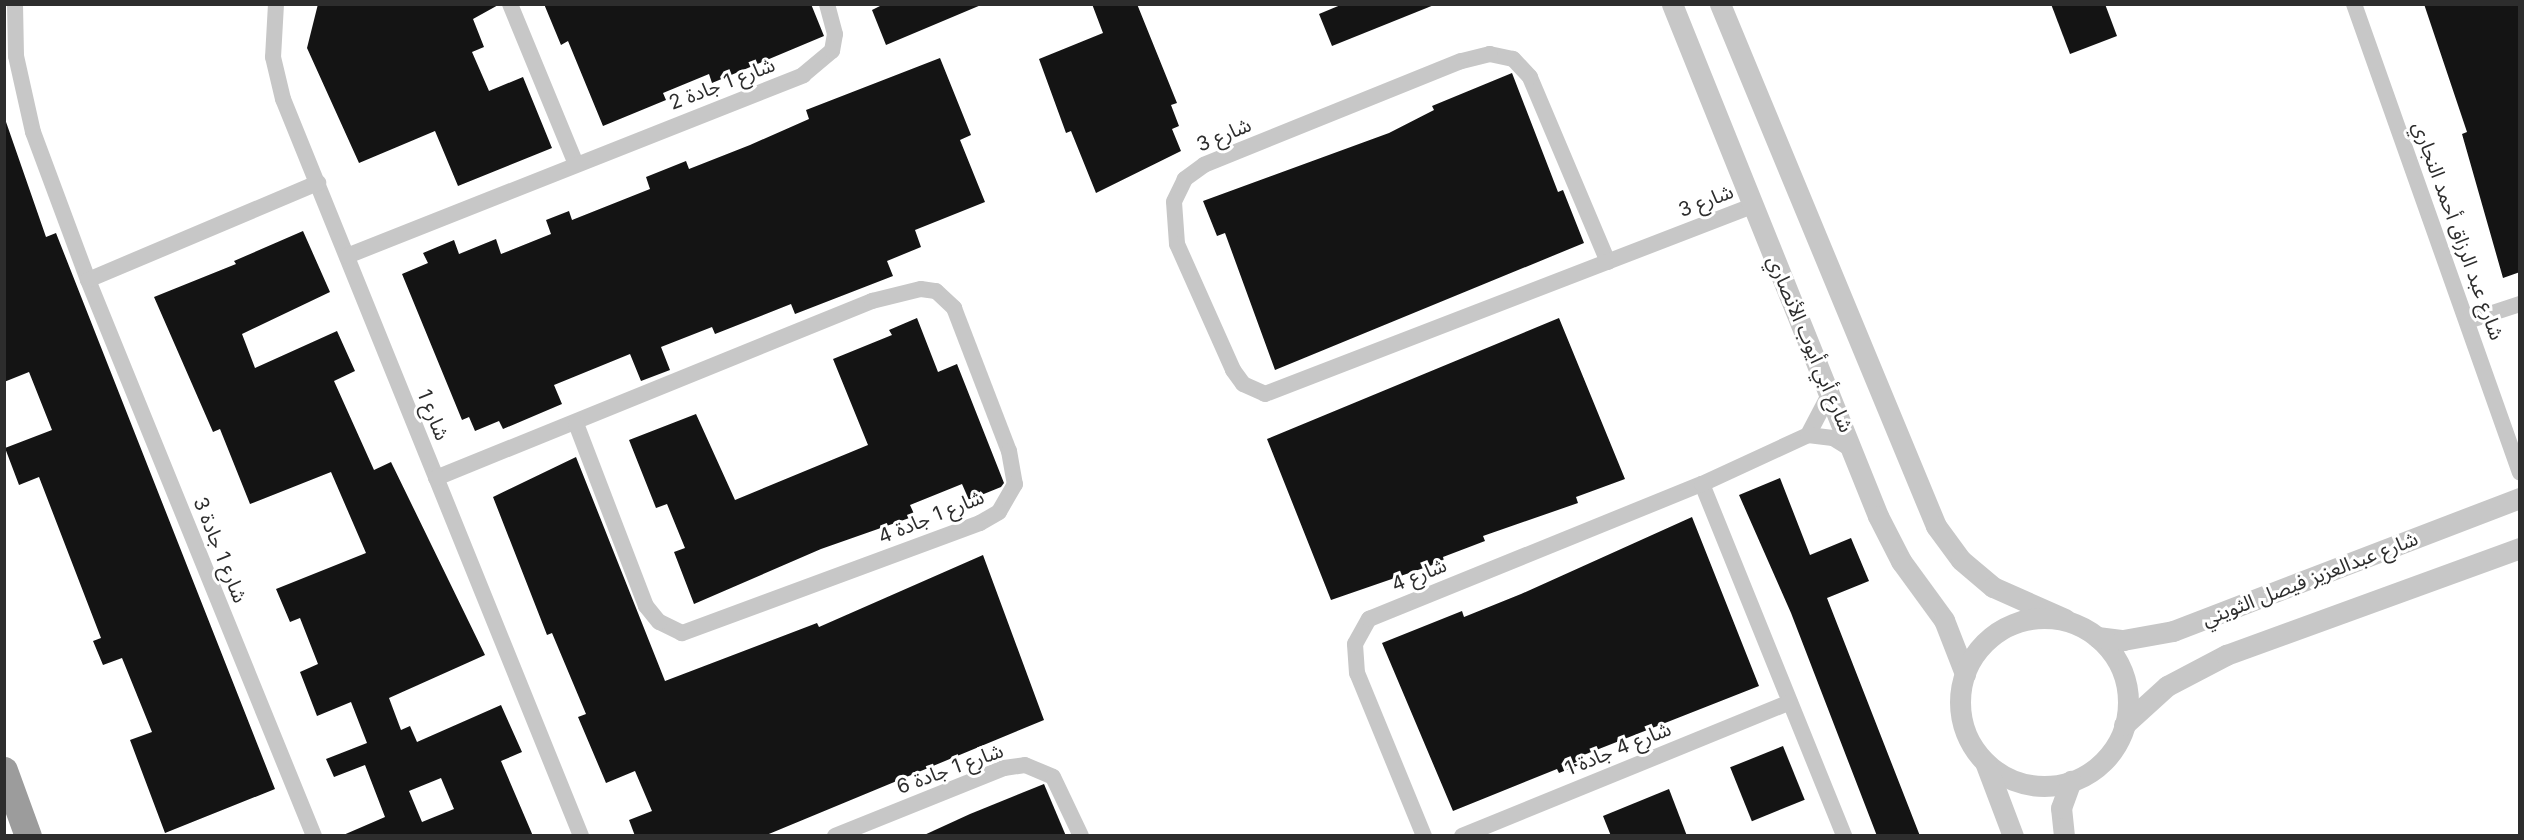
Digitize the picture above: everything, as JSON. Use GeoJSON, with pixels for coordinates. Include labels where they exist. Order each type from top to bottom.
{"type":"FeatureCollection","features":[{"type":"Feature","properties":{"kind":"highway"},"geometry":{"type":"LineString","coordinates":[[4,770],[28,836]]}},
{"type":"Feature","properties":{"kind":"highway"},"geometry":{"type":"LineString","coordinates":[[4,806],[16,836]]}},
{"type":"Feature","properties":{"kind":"street","name":"شارع 1 جادة 3"},"geometry":{"type":"LineString","coordinates":[[15,4],[16,56],[33,132],[88,280],[314,836]]}},
{"type":"Feature","properties":{"kind":"street","name":"شارع 1"},"geometry":{"type":"LineString","coordinates":[[276,4],[275,71],[347,256],[581,836]]}},
{"type":"Feature","properties":{"kind":"street"},"geometry":{"type":"LineString","coordinates":[[510,4],[575,162]]}},
{"type":"Feature","properties":{"kind":"street","name":"شارع 1 جادة 2"},"geometry":{"type":"LineString","coordinates":[[347,256],[575,162],[815,69],[835,43],[827,4]]}},
{"type":"Feature","properties":{"kind":"street","name":"شارع أبي أيوب الأنصاري"},"geometry":{"type":"LineString","coordinates":[[1672,4],[1752,206],[1831,391],[1884,530],[1944,620],[1965,674]]}},
{"type":"Feature","properties":{"kind":"street"},"geometry":{"type":"LineString","coordinates":[[1720,4],[1936,526],[1961,560],[1993,587],[2065,619],[2097,637],[2112,650],[2126,680],[2128,713],[2118,744],[2102,764],[2071,781],[2030,785],[2006,777],[1985,762]]}},
{"type":"Feature","properties":{"kind":"street","name":"شارع عبد الرزاق أحمد النجاري"},"geometry":{"type":"LineString","coordinates":[[2354,4],[2520,472]]}},
{"type":"Feature","properties":{"kind":"street","name":"شارع 3"},"geometry":{"type":"LineString","coordinates":[[1608,262],[1530,77],[1513,59],[1490,54],[1461,61],[1204,165],[1185,179],[1174,202],[1177,244],[1233,370],[1243,384],[1265,394],[1608,262],[1752,206]]}},
{"type":"Feature","properties":{"kind":"street"},"geometry":{"type":"LineString","coordinates":[[88,280],[318,183]]}},
{"type":"Feature","properties":{"kind":"street","name":"شارع 1 جادة 4"},"geometry":{"type":"LineString","coordinates":[[436,478],[576,424],[872,301],[929,290],[948,300],[961,322],[1009,451],[1015,484],[999,512],[980,523],[682,633],[659,622],[646,606],[576,424]]}},
{"type":"Feature","properties":{"kind":"street"},"geometry":{"type":"LineString","coordinates":[[2468,321],[2520,304]]}},
{"type":"Feature","properties":{"kind":"street"},"geometry":{"type":"LineString","coordinates":[[1831,391],[1808,435],[1833,438],[1854,451]]}},
{"type":"Feature","properties":{"kind":"street","name":"شارع 4"},"geometry":{"type":"LineString","coordinates":[[1424,836],[1358,673],[1355,644],[1361,628],[1378,614],[1702,484],[1808,435]]}},
{"type":"Feature","properties":{"kind":"street"},"geometry":{"type":"LineString","coordinates":[[1702,484],[1844,836]]}},
{"type":"Feature","properties":{"kind":"street","name":"شارع عبدالعزيز فيصل الثويني"},"geometry":{"type":"LineString","coordinates":[[2097,637],[2123,640],[2173,631],[2520,498]]}},
{"type":"Feature","properties":{"kind":"street","name":"شارع عبدالعزيز فيصل الثويني"},"geometry":{"type":"LineString","coordinates":[[2124,725],[2168,686],[2226,655],[2520,548]]}},
{"type":"Feature","properties":{"kind":"street"},"geometry":{"type":"LineString","coordinates":[[2013,836],[1985,762],[1962,718],[1965,674],[1984,642],[2008,625],[2036,617],[2065,619]]}},
{"type":"Feature","properties":{"kind":"street","name":"شارع 4 جادة 1"},"geometry":{"type":"LineString","coordinates":[[1462,836],[1790,702]]}},
{"type":"Feature","properties":{"kind":"street","name":"شارع 1 جادة 6"},"geometry":{"type":"LineString","coordinates":[[841,834],[1004,768],[1025,765],[1053,777],[1081,836]]}},
{"type":"Feature","properties":{"kind":"street"},"geometry":{"type":"LineString","coordinates":[[2064,836],[2061,808],[2071,781]]}},
{"type":"Feature","properties":{"kind":"building"},"geometry":{"type":"Polygon","coordinates":[[[318,4],[500,4],[473,19],[484,47],[472,52],[489,91],[523,77],[552,148],[458,186],[435,131],[359,163],[307,48],[318,4]]]}},
{"type":"Feature","properties":{"kind":"building"},"geometry":{"type":"Polygon","coordinates":[[[544,4],[811,4],[824,36],[712,83],[709,74],[663,93],[666,100],[603,126],[568,41],[561,45],[544,4]]]}},
{"type":"Feature","properties":{"kind":"building"},"geometry":{"type":"Polygon","coordinates":[[[884,4],[981,5],[886,45],[872,10],[884,4]]]}},
{"type":"Feature","properties":{"kind":"building"},"geometry":{"type":"Polygon","coordinates":[[[1092,4],[1137,4],[1177,103],[1171,105],[1179,126],[1172,129],[1181,151],[1096,193],[1071,131],[1066,133],[1039,59],[1103,33],[1092,4]]]}},
{"type":"Feature","properties":{"kind":"building"},"geometry":{"type":"Polygon","coordinates":[[[1343,4],[1434,5],[1332,46],[1319,14],[1343,4]]]}},
{"type":"Feature","properties":{"kind":"building"},"geometry":{"type":"Polygon","coordinates":[[[2051,4],[2105,4],[2117,36],[2070,54],[2051,4]]]}},
{"type":"Feature","properties":{"kind":"building"},"geometry":{"type":"Polygon","coordinates":[[[2424,4],[2520,4],[2520,272],[2503,278],[2462,134],[2467,132],[2424,4]]]}},
{"type":"Feature","properties":{"kind":"building"},"geometry":{"type":"Polygon","coordinates":[[[940,58],[971,135],[960,140],[985,202],[915,230],[921,247],[887,261],[893,276],[795,314],[791,304],[715,334],[712,327],[661,347],[670,370],[641,381],[630,354],[554,385],[562,404],[503,429],[499,421],[475,431],[469,417],[462,420],[402,274],[428,263],[423,253],[454,240],[459,254],[496,239],[501,254],[551,234],[546,220],[569,211],[572,220],[650,189],[646,177],[686,161],[689,169],[750,145],[809,119],[806,110],[940,58]]]}},
{"type":"Feature","properties":{"kind":"building"},"geometry":{"type":"Polygon","coordinates":[[[1512,73],[1558,192],[1563,190],[1584,243],[1275,370],[1225,233],[1217,236],[1203,201],[1389,133],[1434,110],[1432,106],[1512,73]]]}},
{"type":"Feature","properties":{"kind":"building"},"geometry":{"type":"Polygon","coordinates":[[[5,119],[46,237],[56,233],[275,789],[165,833],[130,740],[152,732],[122,658],[103,665],[93,641],[101,638],[39,477],[19,485],[5,448],[52,430],[29,372],[4,382],[5,119]]]}},
{"type":"Feature","properties":{"kind":"building"},"geometry":{"type":"Polygon","coordinates":[[[303,231],[330,292],[242,334],[255,368],[337,331],[355,371],[334,381],[374,470],[391,462],[485,655],[389,698],[401,730],[410,726],[417,742],[501,705],[522,752],[501,761],[533,836],[341,836],[385,817],[365,765],[334,777],[326,759],[367,743],[351,702],[317,716],[300,672],[318,664],[300,618],[290,622],[276,589],[366,553],[331,472],[250,504],[220,429],[213,432],[154,297],[236,264],[234,261],[303,231]],[[441,778],[409,791],[422,822],[454,809],[441,778]]]}},
{"type":"Feature","properties":{"kind":"building"},"geometry":{"type":"Polygon","coordinates":[[[917,318],[938,372],[957,364],[1004,483],[1001,487],[969,500],[962,484],[910,505],[915,516],[821,549],[694,604],[674,552],[685,548],[667,504],[656,508],[629,440],[696,414],[735,500],[868,445],[833,359],[892,335],[889,330],[917,318]]]}},
{"type":"Feature","properties":{"kind":"building"},"geometry":{"type":"Polygon","coordinates":[[[1559,318],[1625,479],[1576,497],[1578,503],[1483,536],[1485,541],[1443,557],[1444,561],[1331,600],[1267,439],[1559,318]]]}},
{"type":"Feature","properties":{"kind":"building"},"geometry":{"type":"Polygon","coordinates":[[[576,457],[665,681],[817,623],[819,627],[983,555],[1044,720],[764,836],[635,836],[629,820],[652,811],[635,771],[606,783],[578,717],[586,714],[552,633],[547,635],[493,497],[576,457]]]}},
{"type":"Feature","properties":{"kind":"building"},"geometry":{"type":"Polygon","coordinates":[[[1780,478],[1810,555],[1851,538],[1869,581],[1827,598],[1920,836],[1877,836],[1791,613],[1739,495],[1780,478]]]}},
{"type":"Feature","properties":{"kind":"building"},"geometry":{"type":"Polygon","coordinates":[[[1692,517],[1759,686],[1576,758],[1579,765],[1559,773],[1557,769],[1453,811],[1382,643],[1462,611],[1464,617],[1521,594],[1692,517]]]}},
{"type":"Feature","properties":{"kind":"building"},"geometry":{"type":"Polygon","coordinates":[[[1783,746],[1805,800],[1752,821],[1730,767],[1783,746]]]}},
{"type":"Feature","properties":{"kind":"building"},"geometry":{"type":"Polygon","coordinates":[[[1044,784],[1066,836],[922,836],[970,814],[1044,784]]]}},
{"type":"Feature","properties":{"kind":"building"},"geometry":{"type":"Polygon","coordinates":[[[1669,789],[1687,836],[1611,836],[1603,816],[1669,789]]]}}]}
